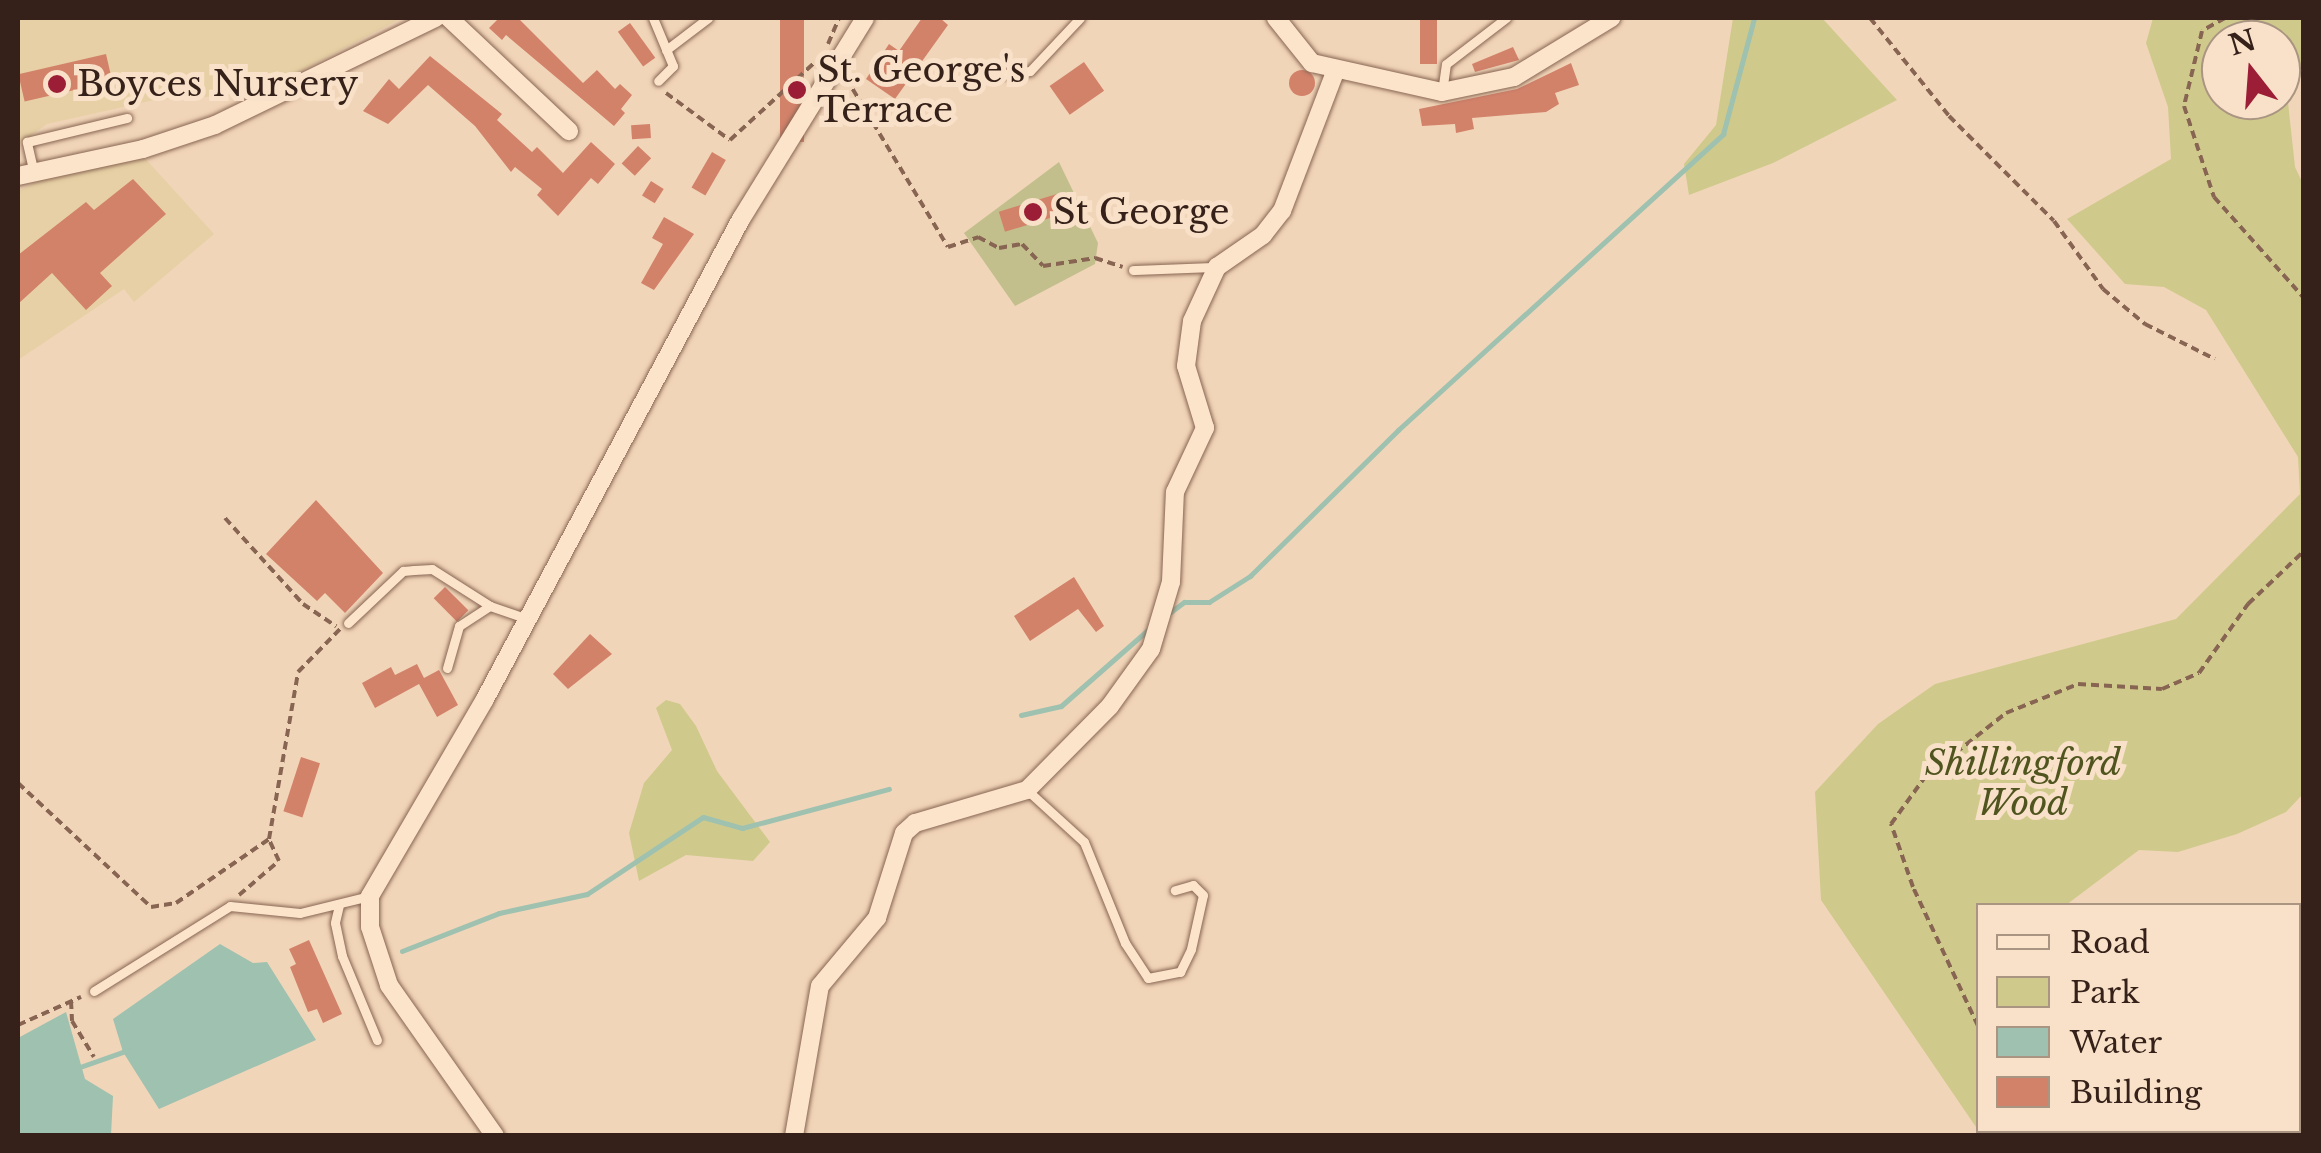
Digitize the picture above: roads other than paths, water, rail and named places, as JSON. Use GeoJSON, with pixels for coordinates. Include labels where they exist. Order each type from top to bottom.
{"type":"FeatureCollection","features":[{"type":"Feature","properties":{"kind":"street"},"geometry":{"type":"LineString","coordinates":[[25,172],[144,149],[215,125],[435,18]]}},
{"type":"Feature","properties":{"kind":"street"},"geometry":{"type":"LineString","coordinates":[[449,18],[570,131]]}},
{"type":"Feature","properties":{"kind":"street"},"geometry":{"type":"LineString","coordinates":[[495,1136],[389,985],[370,926],[370,896],[528,619],[741,219],[839,70],[864,18]]}},
{"type":"Feature","properties":{"kind":"street"},"geometry":{"type":"LineString","coordinates":[[1276,18],[1297,50],[1334,72],[1442,92],[1514,77],[1610,18]]}},
{"type":"Feature","properties":{"kind":"street"},"geometry":{"type":"LineString","coordinates":[[794,1136],[820,986],[877,918],[904,833],[915,824],[1026,790],[1110,706],[1157,629],[1164,608],[1175,492],[1205,428],[1186,366],[1187,343],[1216,267],[1263,235],[1282,211],[1334,72]]}},
{"type":"Feature","properties":{"kind":"lane"},"geometry":{"type":"LineString","coordinates":[[653,18],[673,66],[658,81]]}},
{"type":"Feature","properties":{"kind":"lane"},"geometry":{"type":"LineString","coordinates":[[666,50],[708,18]]}},
{"type":"Feature","properties":{"kind":"lane"},"geometry":{"type":"LineString","coordinates":[[1005,74],[1030,71],[1080,18]]}},
{"type":"Feature","properties":{"kind":"lane"},"geometry":{"type":"LineString","coordinates":[[1442,92],[1446,64],[1506,18]]}},
{"type":"Feature","properties":{"kind":"lane"},"geometry":{"type":"LineString","coordinates":[[25,172],[27,142],[127,118]]}},
{"type":"Feature","properties":{"kind":"lane"},"geometry":{"type":"LineString","coordinates":[[1133,270],[1216,267]]}},
{"type":"Feature","properties":{"kind":"lane"},"geometry":{"type":"LineString","coordinates":[[344,626],[402,570],[432,569],[490,606],[528,619]]}},
{"type":"Feature","properties":{"kind":"lane"},"geometry":{"type":"LineString","coordinates":[[446,668],[459,626],[490,606]]}},
{"type":"Feature","properties":{"kind":"lane"},"geometry":{"type":"LineString","coordinates":[[1026,790],[1084,842],[1124,942],[1148,978],[1180,972],[1191,949],[1203,895],[1192,884],[1175,890]]}},
{"type":"Feature","properties":{"kind":"lane"},"geometry":{"type":"LineString","coordinates":[[94,991],[230,906],[300,914],[370,896]]}},
{"type":"Feature","properties":{"kind":"lane"},"geometry":{"type":"LineString","coordinates":[[340,905],[334,923],[342,956],[377,1040]]}},
{"type":"Feature","properties":{"kind":"water"},"geometry":{"type":"Polygon","coordinates":[[[220,944],[253,963],[267,962],[316,1040],[159,1109],[123,1052],[113,1019],[220,944]]]}},
{"type":"Feature","properties":{"kind":"water"},"geometry":{"type":"Polygon","coordinates":[[[66,1012],[85,1079],[113,1096],[111,1135],[18,1135],[18,1038],[66,1012]]]}},
{"type":"Feature","properties":{"kind":"waterway"},"geometry":{"type":"LineString","coordinates":[[1168,614],[1184,602],[1209,602],[1250,576],[1398,430],[1723,134],[1754,18]]}},
{"type":"Feature","properties":{"kind":"waterway"},"geometry":{"type":"LineString","coordinates":[[1021,715],[1061,706],[1151,627]]}},
{"type":"Feature","properties":{"kind":"waterway"},"geometry":{"type":"LineString","coordinates":[[402,951],[499,913],[587,894],[703,817],[742,828],[889,789]]}},
{"type":"Feature","properties":{"kind":"waterway"},"geometry":{"type":"LineString","coordinates":[[77,1068],[128,1050]]}},
{"type":"Feature","properties":{"kind":"place","name":"Boyces Nursery"},"geometry":{"type":"Point","coordinates":[57,84]}},
{"type":"Feature","properties":{"kind":"place","name":"St. George's Terrace"},"geometry":{"type":"Point","coordinates":[797,90]}},
{"type":"Feature","properties":{"kind":"place","name":"St George"},"geometry":{"type":"Point","coordinates":[1033,212]}},
{"type":"Feature","properties":{"kind":"park label","name":"Shillingford Wood"},"geometry":{"type":"Point","coordinates":[2023,783]}}]}
